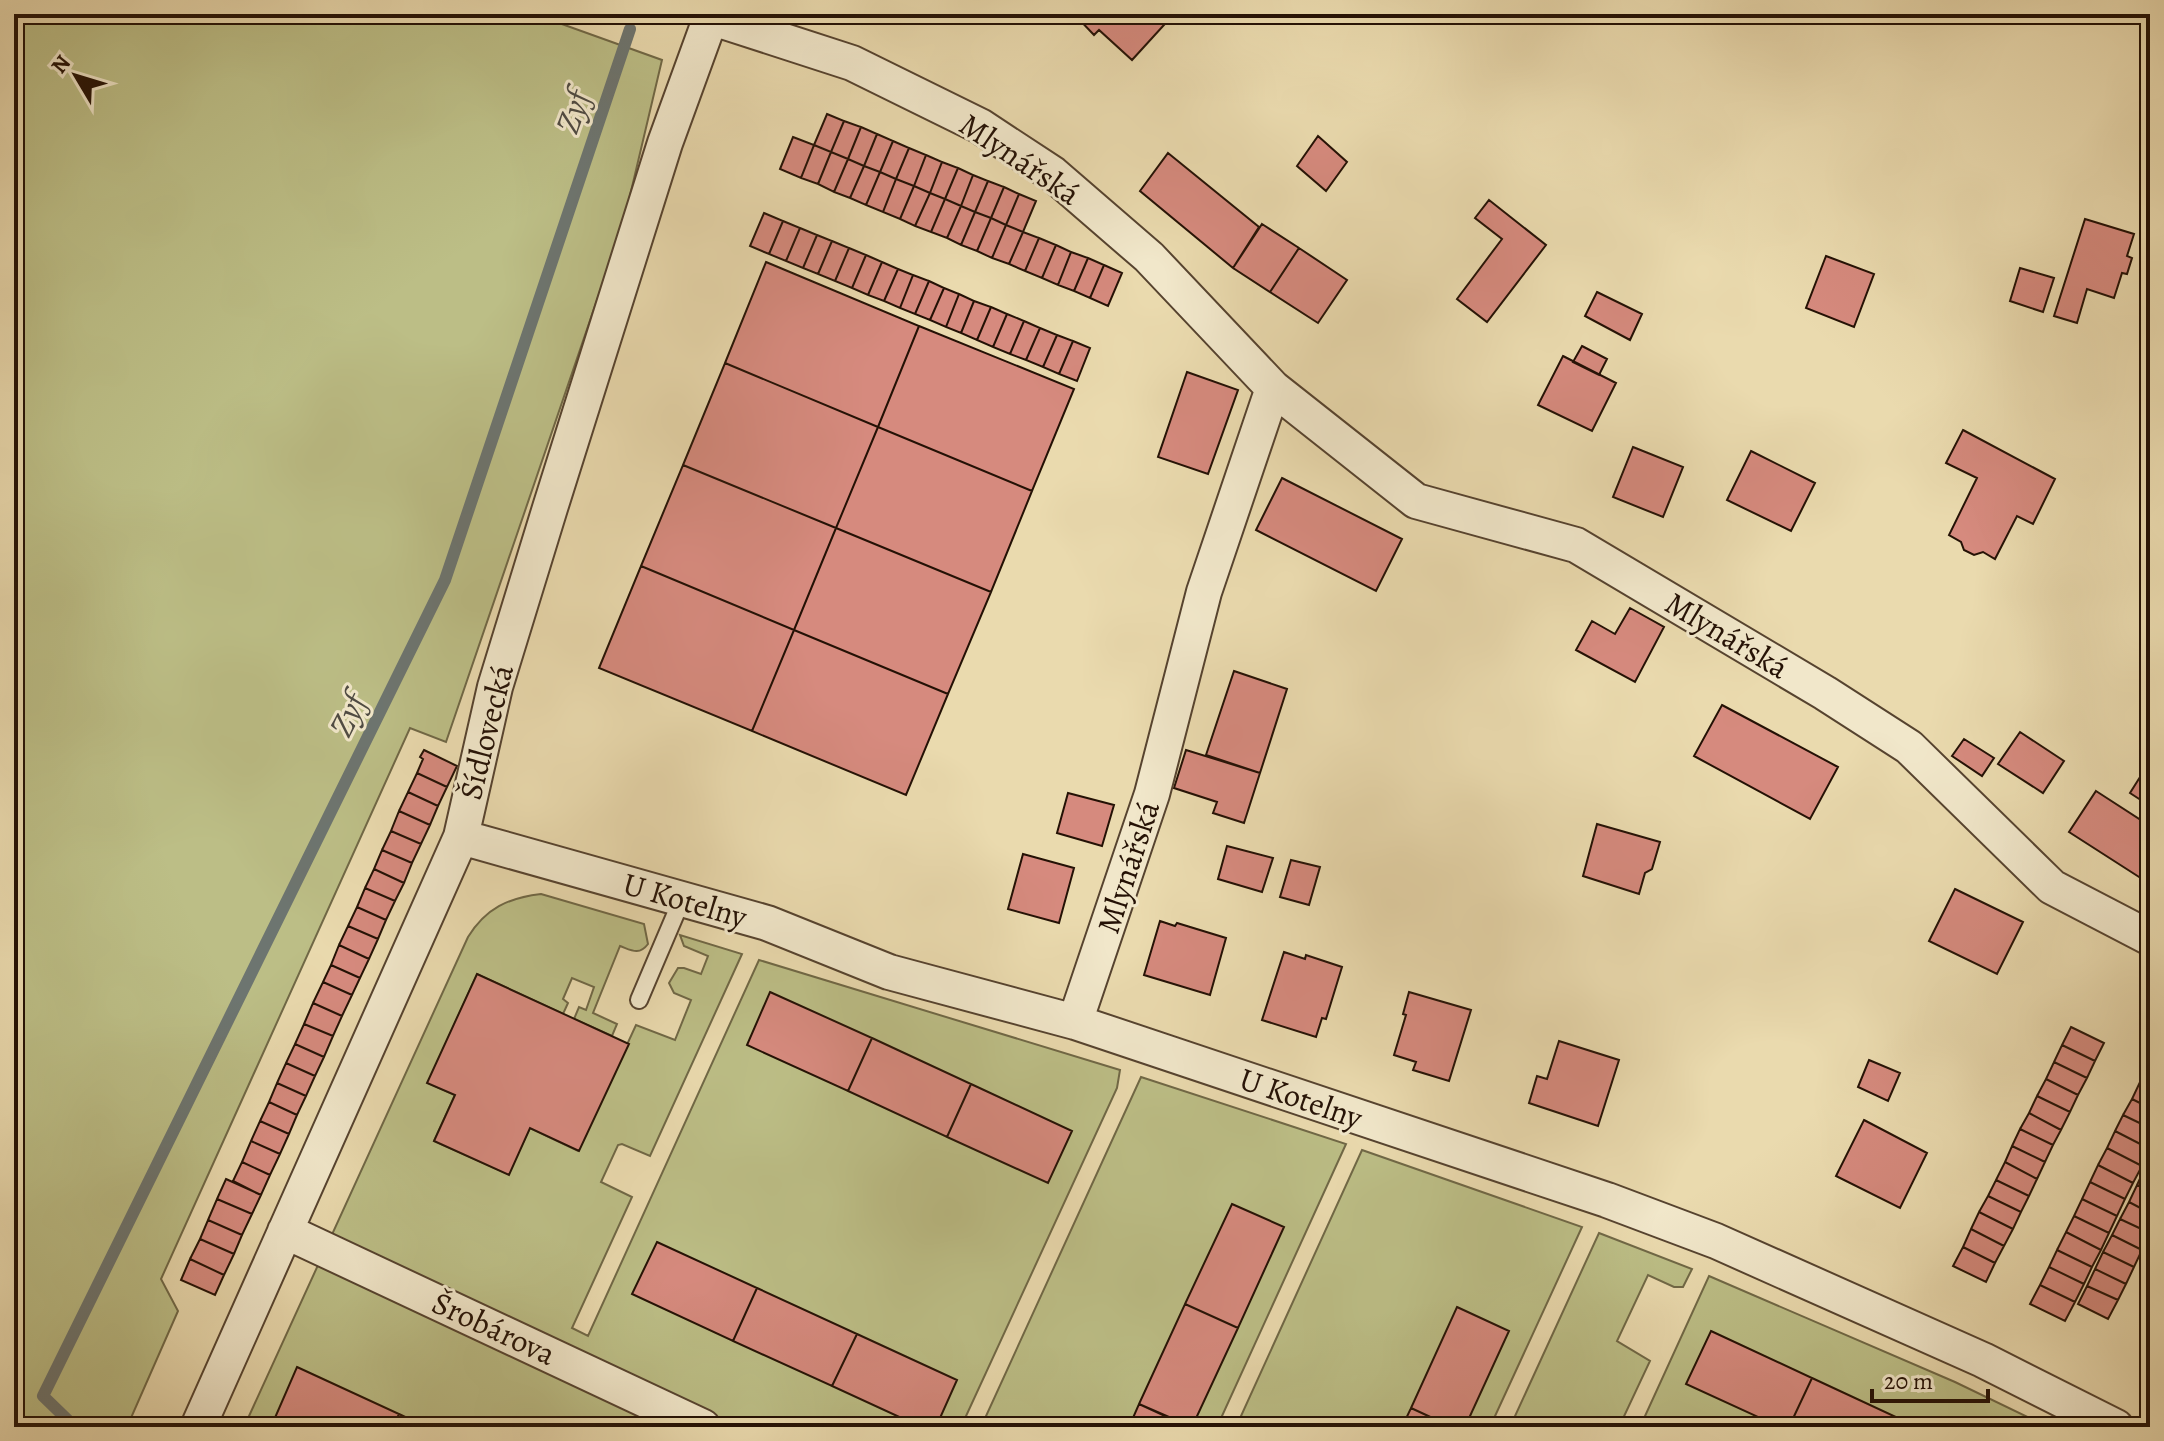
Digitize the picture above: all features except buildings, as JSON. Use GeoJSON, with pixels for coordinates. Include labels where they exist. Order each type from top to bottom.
{"type":"FeatureCollection","features":[{"type":"Feature","properties":{"kind":"street","name":"Mlynářská"},"geometry":{"type":"LineString","coordinates":[[710,15],[852,63],[980,126],[1053,174],[1149,257],[1273,388],[1416,501],[1576,545],[1825,693],[1909,747],[2052,887],[2150,938]]}},
{"type":"Feature","properties":{"kind":"street","name":"Šídlovecká"},"geometry":{"type":"LineString","coordinates":[[198,1427],[461,837],[495,687],[665,143],[710,15]]}},
{"type":"Feature","properties":{"kind":"street","name":"Mlynářská"},"geometry":{"type":"LineString","coordinates":[[1075,1022],[1152,794],[1204,592],[1273,388]]}},
{"type":"Feature","properties":{"kind":"street","name":"U Kotelny"},"geometry":{"type":"LineString","coordinates":[[461,837],[767,923],[889,972],[1075,1022],[1607,1200],[1716,1241],[1983,1360],[2116,1427]]}},
{"type":"Feature","properties":{"kind":"street","name":"Šrobárova"},"geometry":{"type":"LineString","coordinates":[[285,1231],[703,1427]]}},
{"type":"Feature","properties":{"kind":"lane"},"geometry":{"type":"LineString","coordinates":[[639,1000],[682,899]]}},
{"type":"Feature","properties":{"kind":"green space"},"geometry":{"type":"Polygon","coordinates":[[[14,14],[534,14],[662,60],[624,221],[446,742],[410,728],[161,1279],[178,1311],[127,1427],[14,1427],[14,14]]]}},
{"type":"Feature","properties":{"kind":"green space"},"geometry":{"type":"Polygon","coordinates":[[[541,894],[644,924],[648,944],[638,951],[620,946],[593,1013],[617,1024],[612,1036],[574,1019],[579,1007],[586,1010],[594,987],[572,978],[563,999],[568,1003],[563,1014],[477,974],[428,1083],[455,1095],[434,1141],[508,1174],[530,1128],[578,1151],[636,1025],[675,1040],[691,1000],[674,993],[669,983],[678,968],[701,974],[708,956],[684,946],[680,935],[742,954],[650,1156],[618,1145],[601,1182],[632,1197],[572,1328],[588,1336],[759,960],[1120,1070],[1117,1088],[961,1427],[244,1427],[468,937],[482,919],[499,906],[518,898],[541,894]]]}},
{"type":"Feature","properties":{"kind":"green space"},"geometry":{"type":"Polygon","coordinates":[[[1141,1077],[1346,1144],[1217,1427],[981,1427],[1141,1077]]]}},
{"type":"Feature","properties":{"kind":"green space"},"geometry":{"type":"Polygon","coordinates":[[[1362,1150],[1582,1227],[1490,1427],[1236,1427],[1362,1150]]]}},
{"type":"Feature","properties":{"kind":"green space"},"geometry":{"type":"Polygon","coordinates":[[[1599,1233],[1692,1269],[1683,1287],[1674,1287],[1648,1275],[1617,1341],[1650,1361],[1619,1427],[1510,1427],[1599,1233]]]}},
{"type":"Feature","properties":{"kind":"green space"},"geometry":{"type":"Polygon","coordinates":[[[1709,1276],[1955,1382],[2048,1427],[1640,1427],[1709,1276]]]}},
{"type":"Feature","properties":{"kind":"waterway","name":"Zyf"},"geometry":{"type":"LineString","coordinates":[[75,1427],[43,1396],[445,580],[630,29]]}}]}
